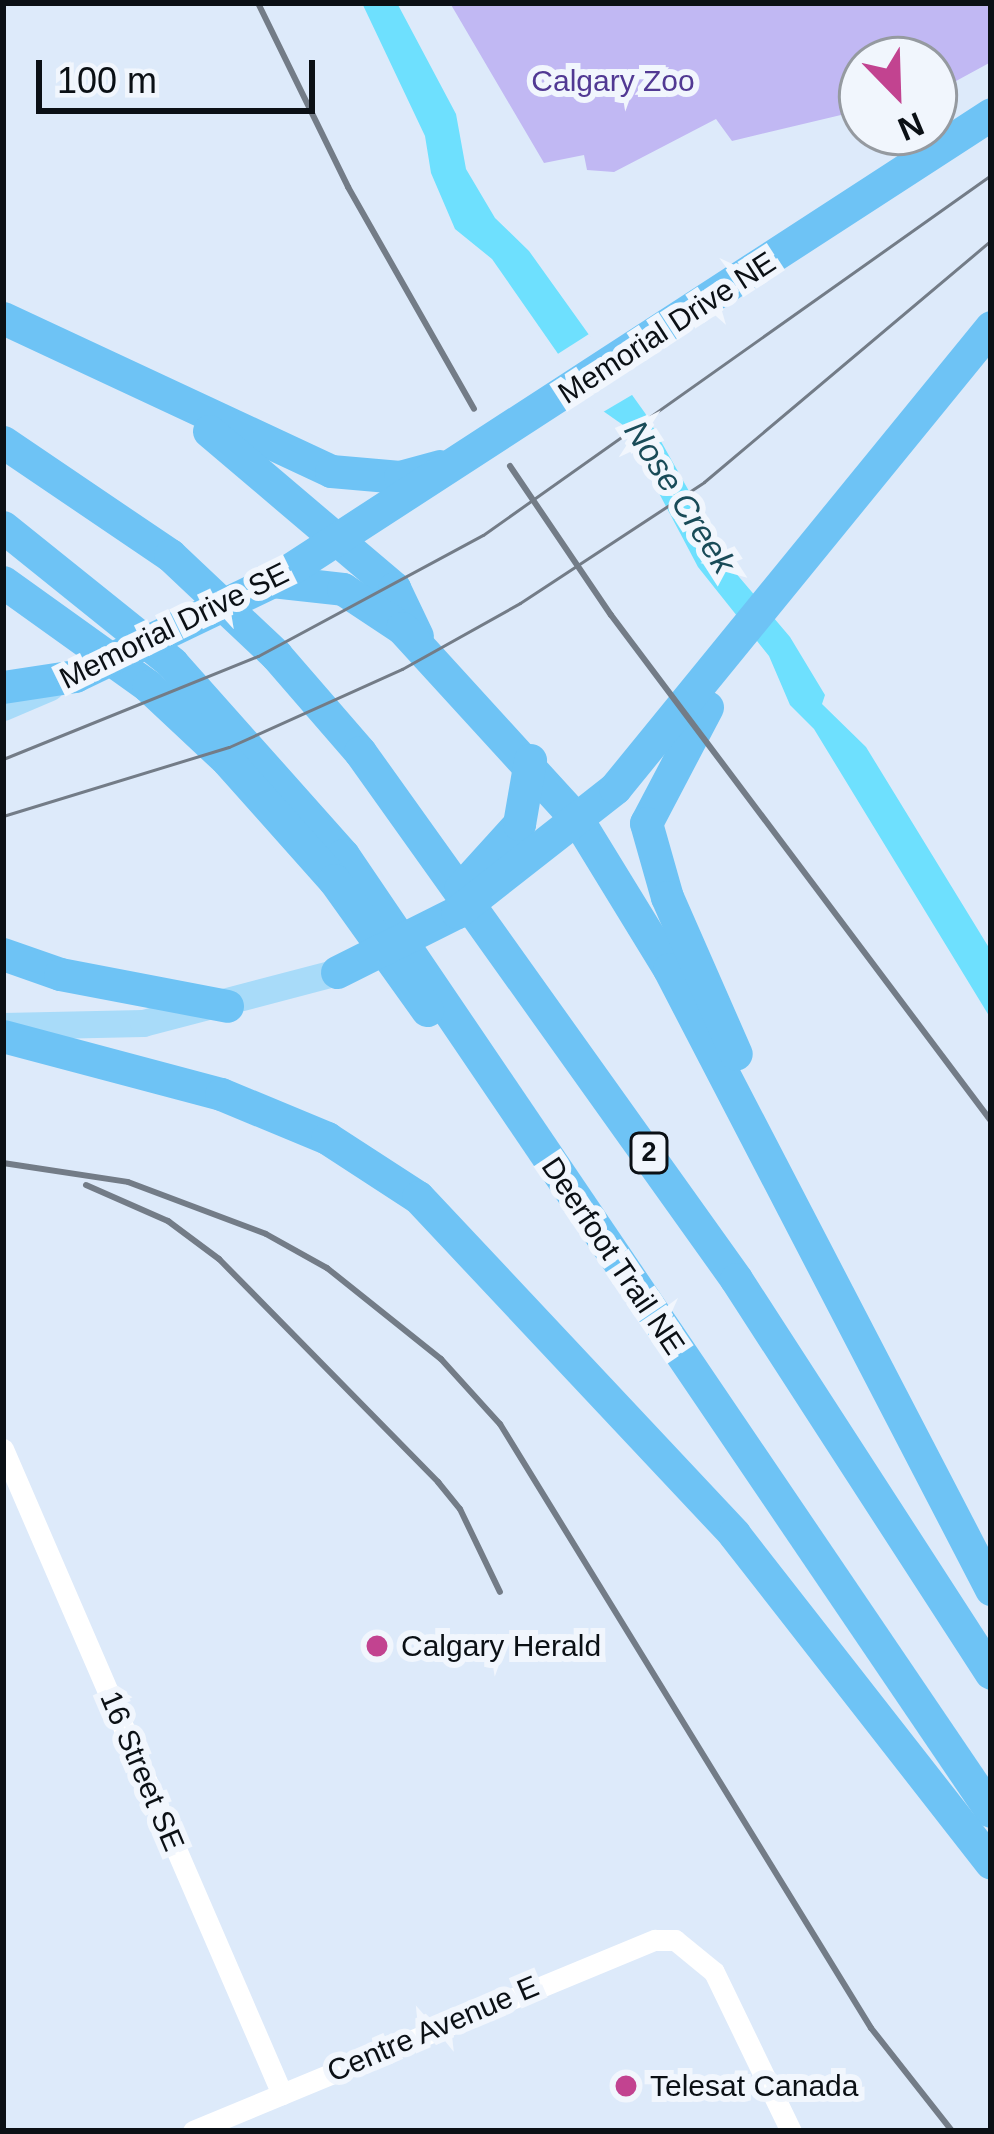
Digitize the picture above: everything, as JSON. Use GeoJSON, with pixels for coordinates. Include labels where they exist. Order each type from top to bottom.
{"type":"FeatureCollection","features":[{"type":"Feature","properties":{"kind":"highway","name":"Memorial Drive NE"},"geometry":{"type":"LineString","coordinates":[[342,539],[991,114]]}},
{"type":"Feature","properties":{"kind":"highway"},"geometry":{"type":"LineString","coordinates":[[3,318],[174,404],[356,477],[400,477],[480,450]]}},
{"type":"Feature","properties":{"kind":"highway"},"geometry":{"type":"LineString","coordinates":[[337,972],[414,937],[507,863],[579,822],[661,760],[726,661],[991,326]]}},
{"type":"Feature","properties":{"kind":"highway"},"geometry":{"type":"LineString","coordinates":[[174,404],[342,539],[394,588],[420,644]]}},
{"type":"Feature","properties":{"kind":"highway","name":"2"},"geometry":{"type":"LineString","coordinates":[[3,442],[170,555],[276,655],[410,814],[587,1062],[991,1673]]}},
{"type":"Feature","properties":{"kind":"highway","name":"Deerfoot Trail NE"},"geometry":{"type":"LineString","coordinates":[[3,527],[120,616],[221,712],[388,914],[991,1811]]}},
{"type":"Feature","properties":{"kind":"highway","name":"Memorial Drive SE"},"geometry":{"type":"LineString","coordinates":[[75,676],[272,581],[342,539]]}},
{"type":"Feature","properties":{"kind":"highway"},"geometry":{"type":"LineString","coordinates":[[272,581],[343,589],[420,644],[530,760],[579,822],[669,969],[991,1589]]}},
{"type":"Feature","properties":{"kind":"highway"},"geometry":{"type":"LineString","coordinates":[[3,582],[148,686],[227,760],[334,880],[434,1021],[502,1090]]}},
{"type":"Feature","properties":{"kind":"highway"},"geometry":{"type":"LineString","coordinates":[[3,687],[75,676]]}},
{"type":"Feature","properties":{"kind":"highway"},"geometry":{"type":"LineString","coordinates":[[507,863],[524,807],[530,760]]}},
{"type":"Feature","properties":{"kind":"highway"},"geometry":{"type":"LineString","coordinates":[[661,760],[649,846],[860,1336]]}},
{"type":"Feature","properties":{"kind":"highway"},"geometry":{"type":"LineString","coordinates":[[3,954],[60,974],[227,1006]]}},
{"type":"Feature","properties":{"kind":"highway"},"geometry":{"type":"LineString","coordinates":[[3,1036],[221,1094],[327,1138],[418,1197],[734,1534],[991,1863]]}},
{"type":"Feature","properties":{"kind":"main road","name":"Memorial Drive SE"},"geometry":{"type":"LineString","coordinates":[[3,707],[75,676]]}},
{"type":"Feature","properties":{"kind":"main road"},"geometry":{"type":"LineString","coordinates":[[3,1026],[98,1028],[227,1006],[337,972]]}},
{"type":"Feature","properties":{"kind":"street","name":"16 Street SE"},"geometry":{"type":"LineString","coordinates":[[3,1449],[281,2094]]}},
{"type":"Feature","properties":{"kind":"street","name":"Centre Avenue E"},"geometry":{"type":"LineString","coordinates":[[193,2131],[631,1945],[676,1940],[714,1972],[791,2131]]}},
{"type":"Feature","properties":{"kind":"green space","name":"Calgary Zoo"},"geometry":{"type":"Polygon","coordinates":[[[450,3],[991,3],[991,62],[958,80],[958,36],[838,36],[838,116],[732,141],[716,119],[614,172],[587,170],[584,155],[544,163],[450,3]]]}},
{"type":"Feature","properties":{"kind":"water","name":"Nose Creek"},"geometry":{"type":"Polygon","coordinates":[[[362,3],[397,3],[456,114],[466,169],[495,218],[529,251],[645,413],[734,571],[790,637],[825,695],[822,704],[866,747],[991,951],[991,1019],[814,729],[790,705],[769,656],[698,567],[623,425],[593,404],[492,259],[455,229],[431,173],[425,136],[362,3]]]}},
{"type":"Feature","properties":{"kind":"pier"},"geometry":{"type":"Polygon","coordinates":[[[589,334],[637,392],[598,415],[553,357],[589,334]]]}},
{"type":"Feature","properties":{"kind":"tram line"},"geometry":{"type":"LineString","coordinates":[[3,759],[258,656],[483,535],[991,175]]}},
{"type":"Feature","properties":{"kind":"tram line"},"geometry":{"type":"LineString","coordinates":[[3,816],[229,747],[402,669],[520,603],[704,482],[991,240]]}},
{"type":"Feature","properties":{"kind":"railway"},"geometry":{"type":"LineString","coordinates":[[258,3],[348,187],[474,409]]}},
{"type":"Feature","properties":{"kind":"railway"},"geometry":{"type":"LineString","coordinates":[[510,466],[611,615],[991,1121]]}},
{"type":"Feature","properties":{"kind":"railway"},"geometry":{"type":"LineString","coordinates":[[3,1163],[128,1182],[266,1234],[327,1268],[441,1359],[500,1424],[871,2028],[952,2131]]}},
{"type":"Feature","properties":{"kind":"railway"},"geometry":{"type":"LineString","coordinates":[[86,1185],[168,1221],[219,1259],[438,1482],[460,1509],[500,1592]]}},
{"type":"Feature","properties":{"kind":"place","name":"Calgary Herald"},"geometry":{"type":"Point","coordinates":[377,1646]}},
{"type":"Feature","properties":{"kind":"place","name":"Telesat Canada"},"geometry":{"type":"Point","coordinates":[626,2086]}}]}
